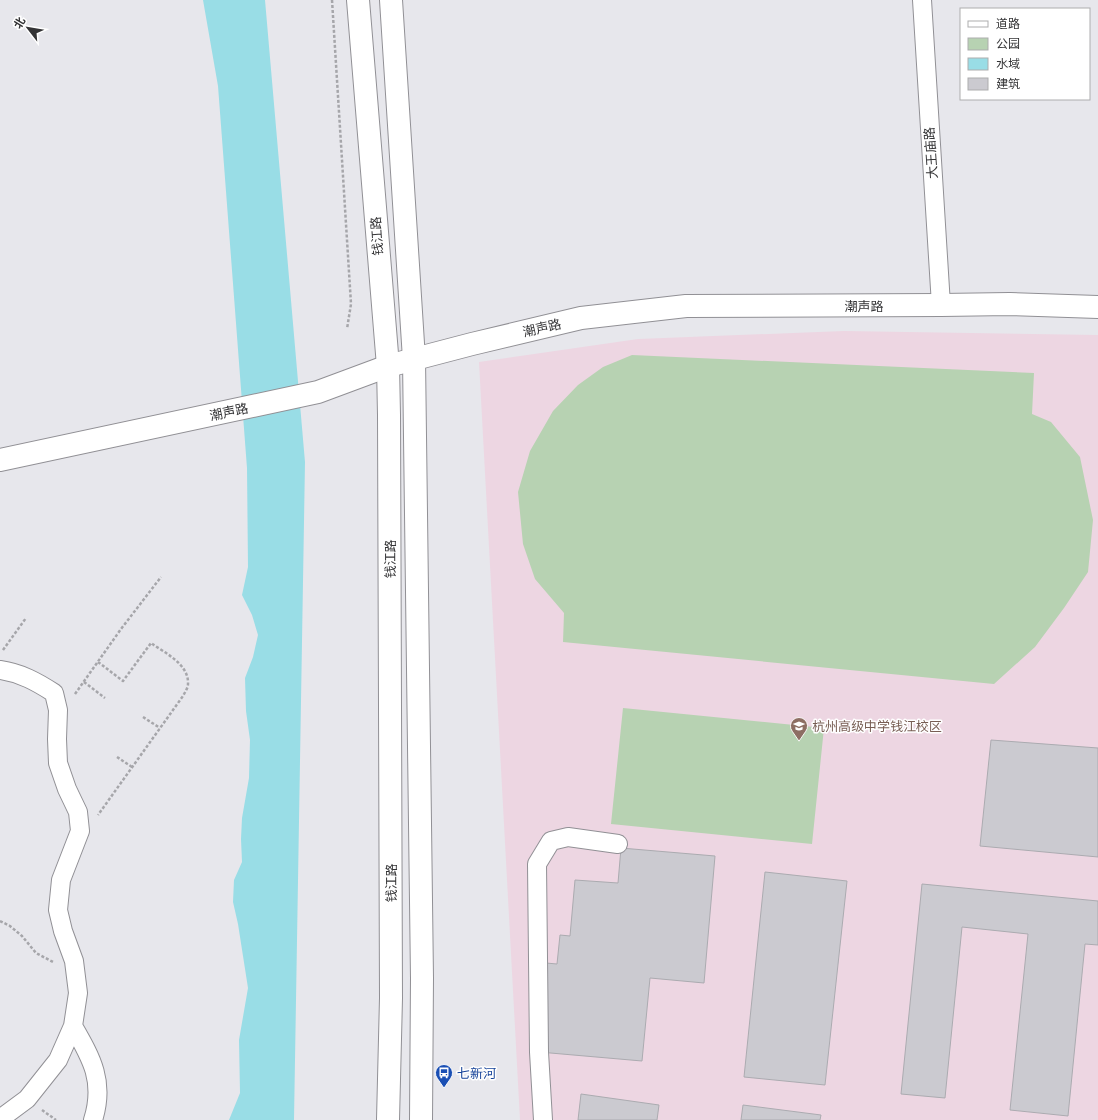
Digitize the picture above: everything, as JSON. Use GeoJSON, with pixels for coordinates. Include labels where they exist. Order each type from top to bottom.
{"type":"FeatureCollection","features":[{"type":"Feature","properties":{"kind":"main road","name":"钱江路"},"geometry":{"type":"LineString","coordinates":[[358,0],[388,366],[390,431],[391,990],[388,1120]]}},
{"type":"Feature","properties":{"kind":"main road","name":"钱江路"},"geometry":{"type":"LineString","coordinates":[[391,0],[414,360],[422,978],[421,1120]]}},
{"type":"Feature","properties":{"kind":"main road","name":"潮声路"},"geometry":{"type":"LineString","coordinates":[[0,460],[318,392],[388,366],[581,318],[686,306],[941,306],[1010,304],[1098,307]]}},
{"type":"Feature","properties":{"kind":"street","name":"大王庙路"},"geometry":{"type":"LineString","coordinates":[[922,0],[941,306]]}},
{"type":"Feature","properties":{"kind":"street"},"geometry":{"type":"LineString","coordinates":[[0,670],[8,671],[31,679],[54,693],[58,710],[58,763],[67,789],[78,812],[80,831],[61,880],[58,910],[63,931],[74,961],[78,993],[73,1026],[58,1060],[27,1099],[0,1119]]}},
{"type":"Feature","properties":{"kind":"street"},"geometry":{"type":"LineString","coordinates":[[543,1120],[539,1052],[537,864],[551,841],[568,837],[618,844]]}},
{"type":"Feature","properties":{"kind":"street"},"geometry":{"type":"LineString","coordinates":[[73,1026],[87,1050],[97,1076],[97,1106],[93,1120]]}},
{"type":"Feature","properties":{"kind":"path"},"geometry":{"type":"LineString","coordinates":[[332,0],[351,304],[348,330]]}},
{"type":"Feature","properties":{"kind":"path"},"geometry":{"type":"LineString","coordinates":[[58,719],[121,629],[161,577]]}},
{"type":"Feature","properties":{"kind":"path"},"geometry":{"type":"LineString","coordinates":[[0,654],[26,618]]}},
{"type":"Feature","properties":{"kind":"path"},"geometry":{"type":"LineString","coordinates":[[80,831],[100,814],[184,696],[188,686],[187,676],[178,662],[151,643],[123,681],[98,662]]}},
{"type":"Feature","properties":{"kind":"path"},"geometry":{"type":"LineString","coordinates":[[84,682],[105,698]]}},
{"type":"Feature","properties":{"kind":"path"},"geometry":{"type":"LineString","coordinates":[[143,717],[160,728]]}},
{"type":"Feature","properties":{"kind":"path"},"geometry":{"type":"LineString","coordinates":[[117,757],[132,768]]}},
{"type":"Feature","properties":{"kind":"path"},"geometry":{"type":"LineString","coordinates":[[0,921],[10,926],[22,936],[36,952],[44,958],[75,972]]}},
{"type":"Feature","properties":{"kind":"shaded area","name":"杭州高级中学钱江校区"},"geometry":{"type":"Polygon","coordinates":[[[844,331],[1098,335],[1098,1120],[520,1120],[479,362],[638,339],[844,331]]]}},
{"type":"Feature","properties":{"kind":"green space"},"geometry":{"type":"Polygon","coordinates":[[[632,355],[1034,373],[1032,414],[1051,422],[1080,457],[1093,520],[1088,572],[1035,647],[994,684],[563,642],[564,613],[535,579],[523,544],[518,492],[530,451],[553,411],[578,385],[603,367],[632,355]]]}},
{"type":"Feature","properties":{"kind":"green space"},"geometry":{"type":"Polygon","coordinates":[[[623,708],[824,728],[812,844],[611,824],[623,708]]]}},
{"type":"Feature","properties":{"kind":"water"},"geometry":{"type":"Polygon","coordinates":[[[203,0],[265,0],[305,462],[294,1120],[229,1120],[240,1093],[239,1040],[248,988],[233,902],[234,880],[242,862],[242,818],[249,778],[250,740],[246,711],[245,678],[253,657],[258,635],[252,615],[242,595],[248,567],[247,468],[218,86],[203,0]]]}},
{"type":"Feature","properties":{"kind":"building"},"geometry":{"type":"Polygon","coordinates":[[[991,740],[1098,748],[1098,857],[980,846],[991,740]]]}},
{"type":"Feature","properties":{"kind":"building"},"geometry":{"type":"Polygon","coordinates":[[[621,848],[715,856],[704,983],[650,978],[642,1061],[539,1052],[546,963],[557,964],[560,935],[570,936],[575,880],[618,883],[621,848]]]}},
{"type":"Feature","properties":{"kind":"building"},"geometry":{"type":"Polygon","coordinates":[[[765,872],[847,881],[825,1085],[744,1077],[765,872]]]}},
{"type":"Feature","properties":{"kind":"building"},"geometry":{"type":"Polygon","coordinates":[[[922,884],[1098,901],[1098,945],[1085,944],[1068,1116],[1010,1110],[1028,934],[962,927],[945,1098],[901,1094],[922,884]]]}},
{"type":"Feature","properties":{"kind":"building"},"geometry":{"type":"Polygon","coordinates":[[[581,1094],[659,1105],[657,1120],[578,1120],[581,1094]]]}},
{"type":"Feature","properties":{"kind":"building"},"geometry":{"type":"Polygon","coordinates":[[[743,1105],[821,1115],[820,1120],[741,1120],[743,1105]]]}},
{"type":"Feature","properties":{"kind":"place","name":"杭州高级中学钱江校区"},"geometry":{"type":"Point","coordinates":[799,741]}},
{"type":"Feature","properties":{"kind":"place","name":"七新河"},"geometry":{"type":"Point","coordinates":[444,1088]}}]}
